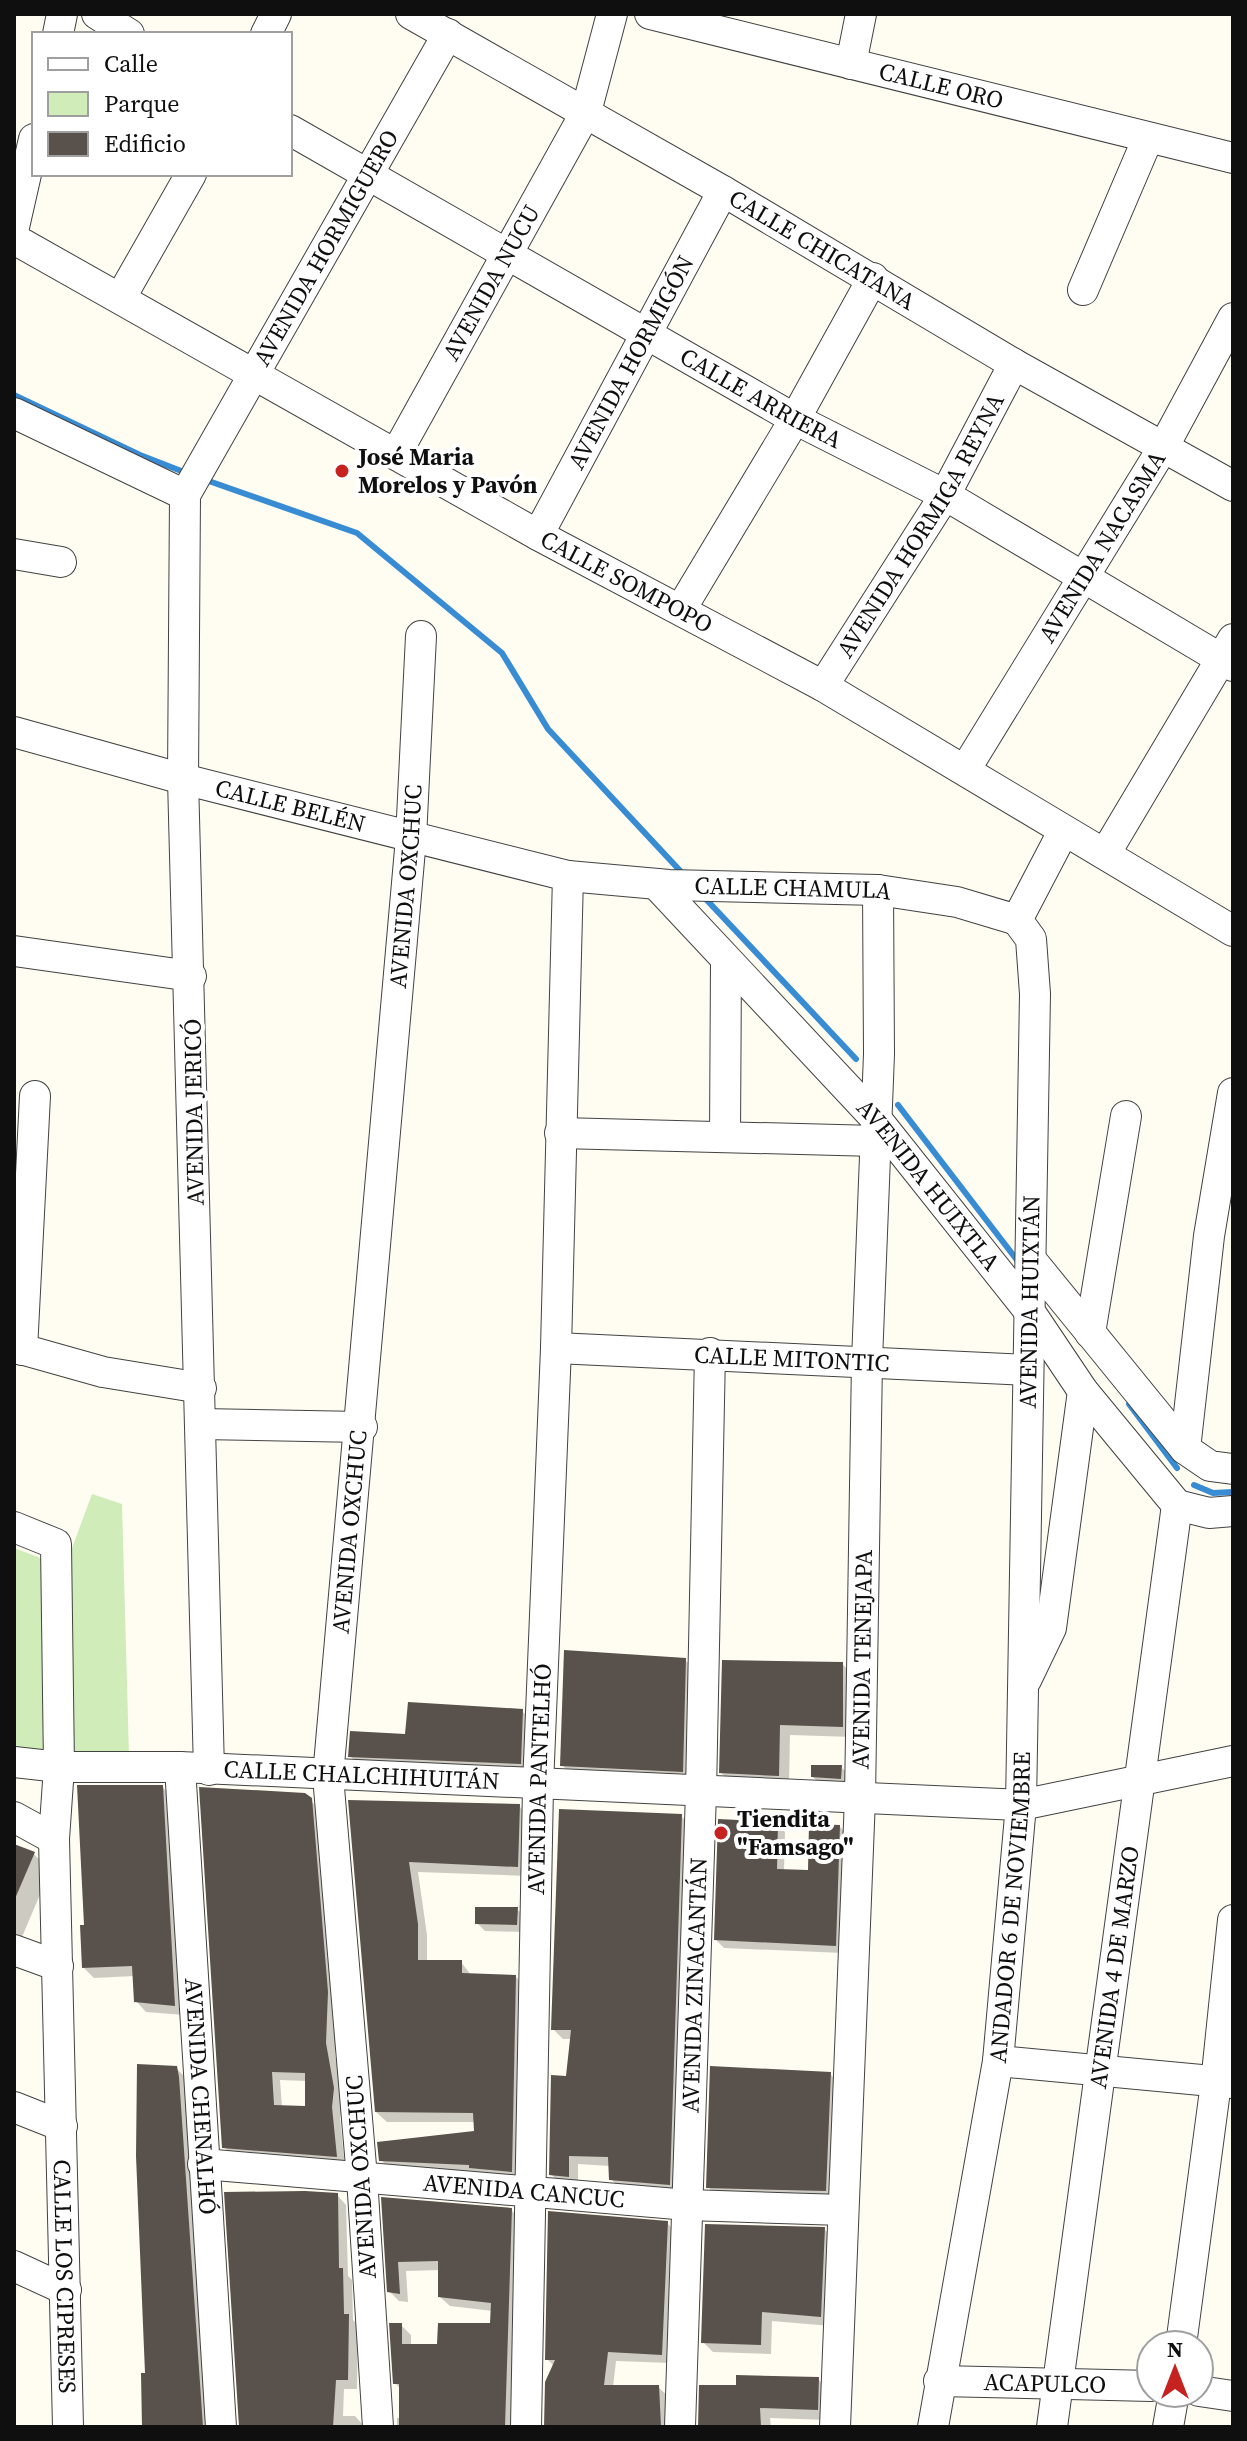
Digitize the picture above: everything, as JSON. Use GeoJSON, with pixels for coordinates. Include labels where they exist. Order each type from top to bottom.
{"type":"FeatureCollection","features":[{"type":"Feature","properties":{"kind":"street"},"geometry":{"type":"LineString","coordinates":[[97,14],[126,32]]}},
{"type":"Feature","properties":{"kind":"street"},"geometry":{"type":"LineString","coordinates":[[267,32],[276,14]]}},
{"type":"Feature","properties":{"kind":"street","name":"CALLE CHICATANA"},"geometry":{"type":"LineString","coordinates":[[411,14],[873,278],[1014,364],[1233,486]]}},
{"type":"Feature","properties":{"kind":"street","name":"AVENIDA NUCU"},"geometry":{"type":"LineString","coordinates":[[396,454],[586,112],[612,14]]}},
{"type":"Feature","properties":{"kind":"street","name":"CALLE ORO"},"geometry":{"type":"LineString","coordinates":[[650,14],[1233,158]]}},
{"type":"Feature","properties":{"kind":"street"},"geometry":{"type":"LineString","coordinates":[[851,64],[861,14]]}},
{"type":"Feature","properties":{"kind":"street","name":"AVENIDA HORMIGUERO"},"geometry":{"type":"LineString","coordinates":[[203,458],[255,373],[448,34]]}},
{"type":"Feature","properties":{"kind":"street","name":"CALLE ARRIERA"},"geometry":{"type":"LineString","coordinates":[[292,131],[795,419],[945,495],[1082,579],[1229,655]]}},
{"type":"Feature","properties":{"kind":"street"},"geometry":{"type":"LineString","coordinates":[[1083,290],[1148,138]]}},
{"type":"Feature","properties":{"kind":"street"},"geometry":{"type":"LineString","coordinates":[[14,227],[32,148]]}},
{"type":"Feature","properties":{"kind":"street"},"geometry":{"type":"LineString","coordinates":[[121,297],[190,176]]}},
{"type":"Feature","properties":{"kind":"street","name":"AVENIDA HORMIGÓN"},"geometry":{"type":"LineString","coordinates":[[538,535],[723,191]]}},
{"type":"Feature","properties":{"kind":"street","name":"CALLE SOMPOPO"},"geometry":{"type":"LineString","coordinates":[[14,239],[538,535],[823,686],[1233,931]]}},
{"type":"Feature","properties":{"kind":"street"},"geometry":{"type":"LineString","coordinates":[[681,609],[795,419],[873,278]]}},
{"type":"Feature","properties":{"kind":"street","name":"AVENIDA NACASMA"},"geometry":{"type":"LineString","coordinates":[[965,770],[1164,446],[1233,318]]}},
{"type":"Feature","properties":{"kind":"street","name":"AVENIDA HORMIGA REYNA"},"geometry":{"type":"LineString","coordinates":[[823,686],[945,495],[1014,364]]}},
{"type":"Feature","properties":{"kind":"street"},"geometry":{"type":"LineString","coordinates":[[14,413],[187,491]]}},
{"type":"Feature","properties":{"kind":"street","name":"AVENIDA JERICÓ"},"geometry":{"type":"LineString","coordinates":[[194,1769],[201,1388],[183,779],[187,491],[203,458]]}},
{"type":"Feature","properties":{"kind":"street"},"geometry":{"type":"LineString","coordinates":[[14,554],[61,562]]}},
{"type":"Feature","properties":{"kind":"street","name":"AVENIDA OXCHUC"},"geometry":{"type":"LineString","coordinates":[[378,2427],[362,2178],[328,1776],[362,1427],[411,838],[421,636]]}},
{"type":"Feature","properties":{"kind":"street"},"geometry":{"type":"LineString","coordinates":[[1105,854],[1229,655]]}},
{"type":"Feature","properties":{"kind":"street","name":"CALLE BELÉN"},"geometry":{"type":"LineString","coordinates":[[14,732],[183,779],[568,876]]}},
{"type":"Feature","properties":{"kind":"street"},"geometry":{"type":"LineString","coordinates":[[1017,920],[1063,832]]}},
{"type":"Feature","properties":{"kind":"street"},"geometry":{"type":"LineString","coordinates":[[568,876],[560,1133],[725,1137],[877,1131]]}},
{"type":"Feature","properties":{"kind":"street","name":"CALLE CHAMULA"},"geometry":{"type":"LineString","coordinates":[[568,876],[662,884],[878,890],[957,902],[1017,920]]}},
{"type":"Feature","properties":{"kind":"street","name":"AVENIDA HUIXTLA"},"geometry":{"type":"LineString","coordinates":[[662,884],[1030,1312],[1083,1391],[1177,1505]]}},
{"type":"Feature","properties":{"kind":"street","name":"AVENIDA TENEJAPA"},"geometry":{"type":"LineString","coordinates":[[835,2427],[860,1798],[867,1361],[877,1131],[878,890]]}},
{"type":"Feature","properties":{"kind":"street","name":"AVENIDA HUIXTÁN"},"geometry":{"type":"LineString","coordinates":[[1017,920],[1031,939],[1035,994],[1022,1689]]}},
{"type":"Feature","properties":{"kind":"street"},"geometry":{"type":"LineString","coordinates":[[14,951],[191,976]]}},
{"type":"Feature","properties":{"kind":"street"},"geometry":{"type":"LineString","coordinates":[[725,1137],[726,961]]}},
{"type":"Feature","properties":{"kind":"street"},"geometry":{"type":"LineString","coordinates":[[1185,1449],[1221,1238],[1233,1093]]}},
{"type":"Feature","properties":{"kind":"street"},"geometry":{"type":"LineString","coordinates":[[35,1096],[23,1163],[18,1349],[103,1372],[201,1388]]}},
{"type":"Feature","properties":{"kind":"street"},"geometry":{"type":"LineString","coordinates":[[1090,1333],[1126,1116]]}},
{"type":"Feature","properties":{"kind":"street","name":"AVENIDA PANTELHÓ"},"geometry":{"type":"LineString","coordinates":[[526,2427],[538,1786],[556,1348],[560,1133]]}},
{"type":"Feature","properties":{"kind":"street"},"geometry":{"type":"LineString","coordinates":[[1032,1261],[1185,1449],[1210,1466],[1233,1469]]}},
{"type":"Feature","properties":{"kind":"street","name":"CALLE MITONTIC"},"geometry":{"type":"LineString","coordinates":[[556,1348],[1027,1370]]}},
{"type":"Feature","properties":{"kind":"street","name":"AVENIDA ZINACANTÁN"},"geometry":{"type":"LineString","coordinates":[[680,2427],[701,1792],[710,1353]]}},
{"type":"Feature","properties":{"kind":"street","name":"ANDADOR 6 DE NOVIEMBRE"},"geometry":{"type":"LineString","coordinates":[[933,2427],[998,2061],[1021,1805],[1022,1689],[1051,1628],[1083,1391]]}},
{"type":"Feature","properties":{"kind":"street"},"geometry":{"type":"LineString","coordinates":[[201,1424],[362,1427]]}},
{"type":"Feature","properties":{"kind":"street"},"geometry":{"type":"LineString","coordinates":[[1177,1505],[1209,1513],[1233,1511]]}},
{"type":"Feature","properties":{"kind":"street","name":"AVENIDA 4 DE MARZO"},"geometry":{"type":"LineString","coordinates":[[1052,2427],[1103,2072],[1177,1505]]}},
{"type":"Feature","properties":{"kind":"street","name":"CALLE LOS CIPRESES"},"geometry":{"type":"LineString","coordinates":[[14,1527],[56,1544],[59,1767],[54,1839],[68,2427]]}},
{"type":"Feature","properties":{"kind":"street","name":"CALLE CHALCHIHUITÁN"},"geometry":{"type":"LineString","coordinates":[[14,1762],[59,1767],[194,1769],[1021,1805],[1233,1761]]}},
{"type":"Feature","properties":{"kind":"street","name":"AVENIDA CHENALHÓ"},"geometry":{"type":"LineString","coordinates":[[194,1769],[203,2164],[221,2427]]}},
{"type":"Feature","properties":{"kind":"street"},"geometry":{"type":"LineString","coordinates":[[14,1817],[54,1839]]}},
{"type":"Feature","properties":{"kind":"street"},"geometry":{"type":"LineString","coordinates":[[1184,2329],[1224,2083],[1233,1920]]}},
{"type":"Feature","properties":{"kind":"street"},"geometry":{"type":"LineString","coordinates":[[14,1950],[58,1966]]}},
{"type":"Feature","properties":{"kind":"street"},"geometry":{"type":"LineString","coordinates":[[998,2061],[1224,2083]]}},
{"type":"Feature","properties":{"kind":"street"},"geometry":{"type":"LineString","coordinates":[[14,2107],[62,2126]]}},
{"type":"Feature","properties":{"kind":"street","name":"AVENIDA CANCUC"},"geometry":{"type":"LineString","coordinates":[[203,2164],[688,2205],[843,2210]]}},
{"type":"Feature","properties":{"kind":"street"},"geometry":{"type":"LineString","coordinates":[[14,2266],[66,2290]]}},
{"type":"Feature","properties":{"kind":"street","name":"ACAPULCO"},"geometry":{"type":"LineString","coordinates":[[939,2381],[1135,2385]]}},
{"type":"Feature","properties":{"kind":"green space"},"geometry":{"type":"Polygon","coordinates":[[[92,1494],[122,1504],[129,1756],[72,1762],[14,1746],[14,1548],[65,1567],[92,1494]]]}},
{"type":"Feature","properties":{"kind":"building"},"geometry":{"type":"Polygon","coordinates":[[[564,1650],[686,1658],[683,1772],[560,1766],[564,1650]]]}},
{"type":"Feature","properties":{"kind":"building"},"geometry":{"type":"Polygon","coordinates":[[[722,1660],[843,1662],[843,1727],[780,1725],[779,1776],[719,1773],[722,1660]]]}},
{"type":"Feature","properties":{"kind":"building"},"geometry":{"type":"Polygon","coordinates":[[[408,1702],[523,1709],[521,1764],[348,1757],[350,1731],[405,1734],[408,1702]]]}},
{"type":"Feature","properties":{"kind":"building"},"geometry":{"type":"Polygon","coordinates":[[[811,1765],[842,1765],[841,1779],[811,1777],[811,1765]]]}},
{"type":"Feature","properties":{"kind":"building"},"geometry":{"type":"Polygon","coordinates":[[[77,1785],[163,1785],[175,2006],[134,2002],[132,1966],[82,1968],[80,1925],[84,1925],[77,1785]]]}},
{"type":"Feature","properties":{"kind":"building"},"geometry":{"type":"Polygon","coordinates":[[[199,1787],[305,1793],[312,1798],[328,1992],[326,2043],[334,2088],[332,2107],[337,2157],[222,2148],[199,1787]],[[272,2072],[274,2105],[305,2106],[305,2073],[272,2072]]]}},
{"type":"Feature","properties":{"kind":"building"},"geometry":{"type":"Polygon","coordinates":[[[348,1800],[520,1804],[518,1867],[409,1862],[418,1924],[418,1960],[462,1960],[462,1973],[516,1975],[512,2172],[469,2168],[469,2165],[379,2161],[377,2142],[474,2131],[473,2113],[375,2112],[348,1800]]]}},
{"type":"Feature","properties":{"kind":"building"},"geometry":{"type":"Polygon","coordinates":[[[559,1809],[682,1814],[670,2185],[609,2180],[608,2157],[569,2156],[569,2177],[549,2175],[551,2075],[566,2076],[571,2030],[551,2030],[559,1809]]]}},
{"type":"Feature","properties":{"kind":"building"},"geometry":{"type":"Polygon","coordinates":[[[718,1819],[778,1822],[777,1869],[808,1870],[809,1824],[840,1825],[836,1946],[714,1940],[718,1819]]]}},
{"type":"Feature","properties":{"kind":"building"},"geometry":{"type":"Polygon","coordinates":[[[14,1844],[35,1852],[14,1901],[14,1844]]]}},
{"type":"Feature","properties":{"kind":"building"},"geometry":{"type":"Polygon","coordinates":[[[475,1907],[518,1907],[517,1925],[475,1924],[475,1907]]]}},
{"type":"Feature","properties":{"kind":"building"},"geometry":{"type":"Polygon","coordinates":[[[137,2064],[177,2066],[179,2077],[203,2427],[142,2427],[141,2373],[145,2373],[136,2156],[137,2064]]]}},
{"type":"Feature","properties":{"kind":"building"},"geometry":{"type":"Polygon","coordinates":[[[710,2066],[831,2072],[826,2191],[706,2188],[710,2066]]]}},
{"type":"Feature","properties":{"kind":"building"},"geometry":{"type":"Polygon","coordinates":[[[224,2192],[338,2193],[339,2268],[343,2268],[344,2314],[349,2314],[348,2380],[336,2380],[333,2427],[239,2427],[224,2192]]]}},
{"type":"Feature","properties":{"kind":"building"},"geometry":{"type":"Polygon","coordinates":[[[381,2197],[512,2208],[505,2427],[399,2427],[399,2384],[393,2384],[389,2323],[402,2323],[402,2344],[437,2344],[438,2323],[490,2323],[491,2303],[438,2297],[438,2261],[398,2262],[400,2294],[387,2292],[381,2197]]]}},
{"type":"Feature","properties":{"kind":"building"},"geometry":{"type":"Polygon","coordinates":[[[548,2211],[668,2221],[662,2355],[608,2352],[604,2385],[659,2385],[661,2427],[544,2427],[545,2382],[555,2360],[545,2360],[548,2211]]]}},
{"type":"Feature","properties":{"kind":"building"},"geometry":{"type":"Polygon","coordinates":[[[705,2224],[825,2227],[821,2317],[762,2312],[761,2345],[701,2343],[705,2224]]]}},
{"type":"Feature","properties":{"kind":"building"},"geometry":{"type":"Polygon","coordinates":[[[736,2375],[819,2377],[818,2410],[760,2408],[761,2427],[698,2427],[699,2385],[736,2385],[736,2375]]]}},
{"type":"Feature","properties":{"kind":"waterway"},"geometry":{"type":"LineString","coordinates":[[14,395],[140,455],[189,474]]}},
{"type":"Feature","properties":{"kind":"waterway"},"geometry":{"type":"LineString","coordinates":[[203,479],[357,533],[502,653],[548,729],[685,876]]}},
{"type":"Feature","properties":{"kind":"waterway"},"geometry":{"type":"LineString","coordinates":[[703,896],[856,1059]]}},
{"type":"Feature","properties":{"kind":"waterway"},"geometry":{"type":"LineString","coordinates":[[898,1105],[1020,1264]]}},
{"type":"Feature","properties":{"kind":"waterway"},"geometry":{"type":"LineString","coordinates":[[1129,1404],[1177,1468]]}},
{"type":"Feature","properties":{"kind":"waterway"},"geometry":{"type":"LineString","coordinates":[[1194,1485],[1213,1493],[1233,1492]]}},
{"type":"Feature","properties":{"kind":"place","name":"José Maria Morelos y Pavón"},"geometry":{"type":"Point","coordinates":[342,471]}},
{"type":"Feature","properties":{"kind":"place","name":"Tiendita \"Famsago\""},"geometry":{"type":"Point","coordinates":[721,1833]}}]}
